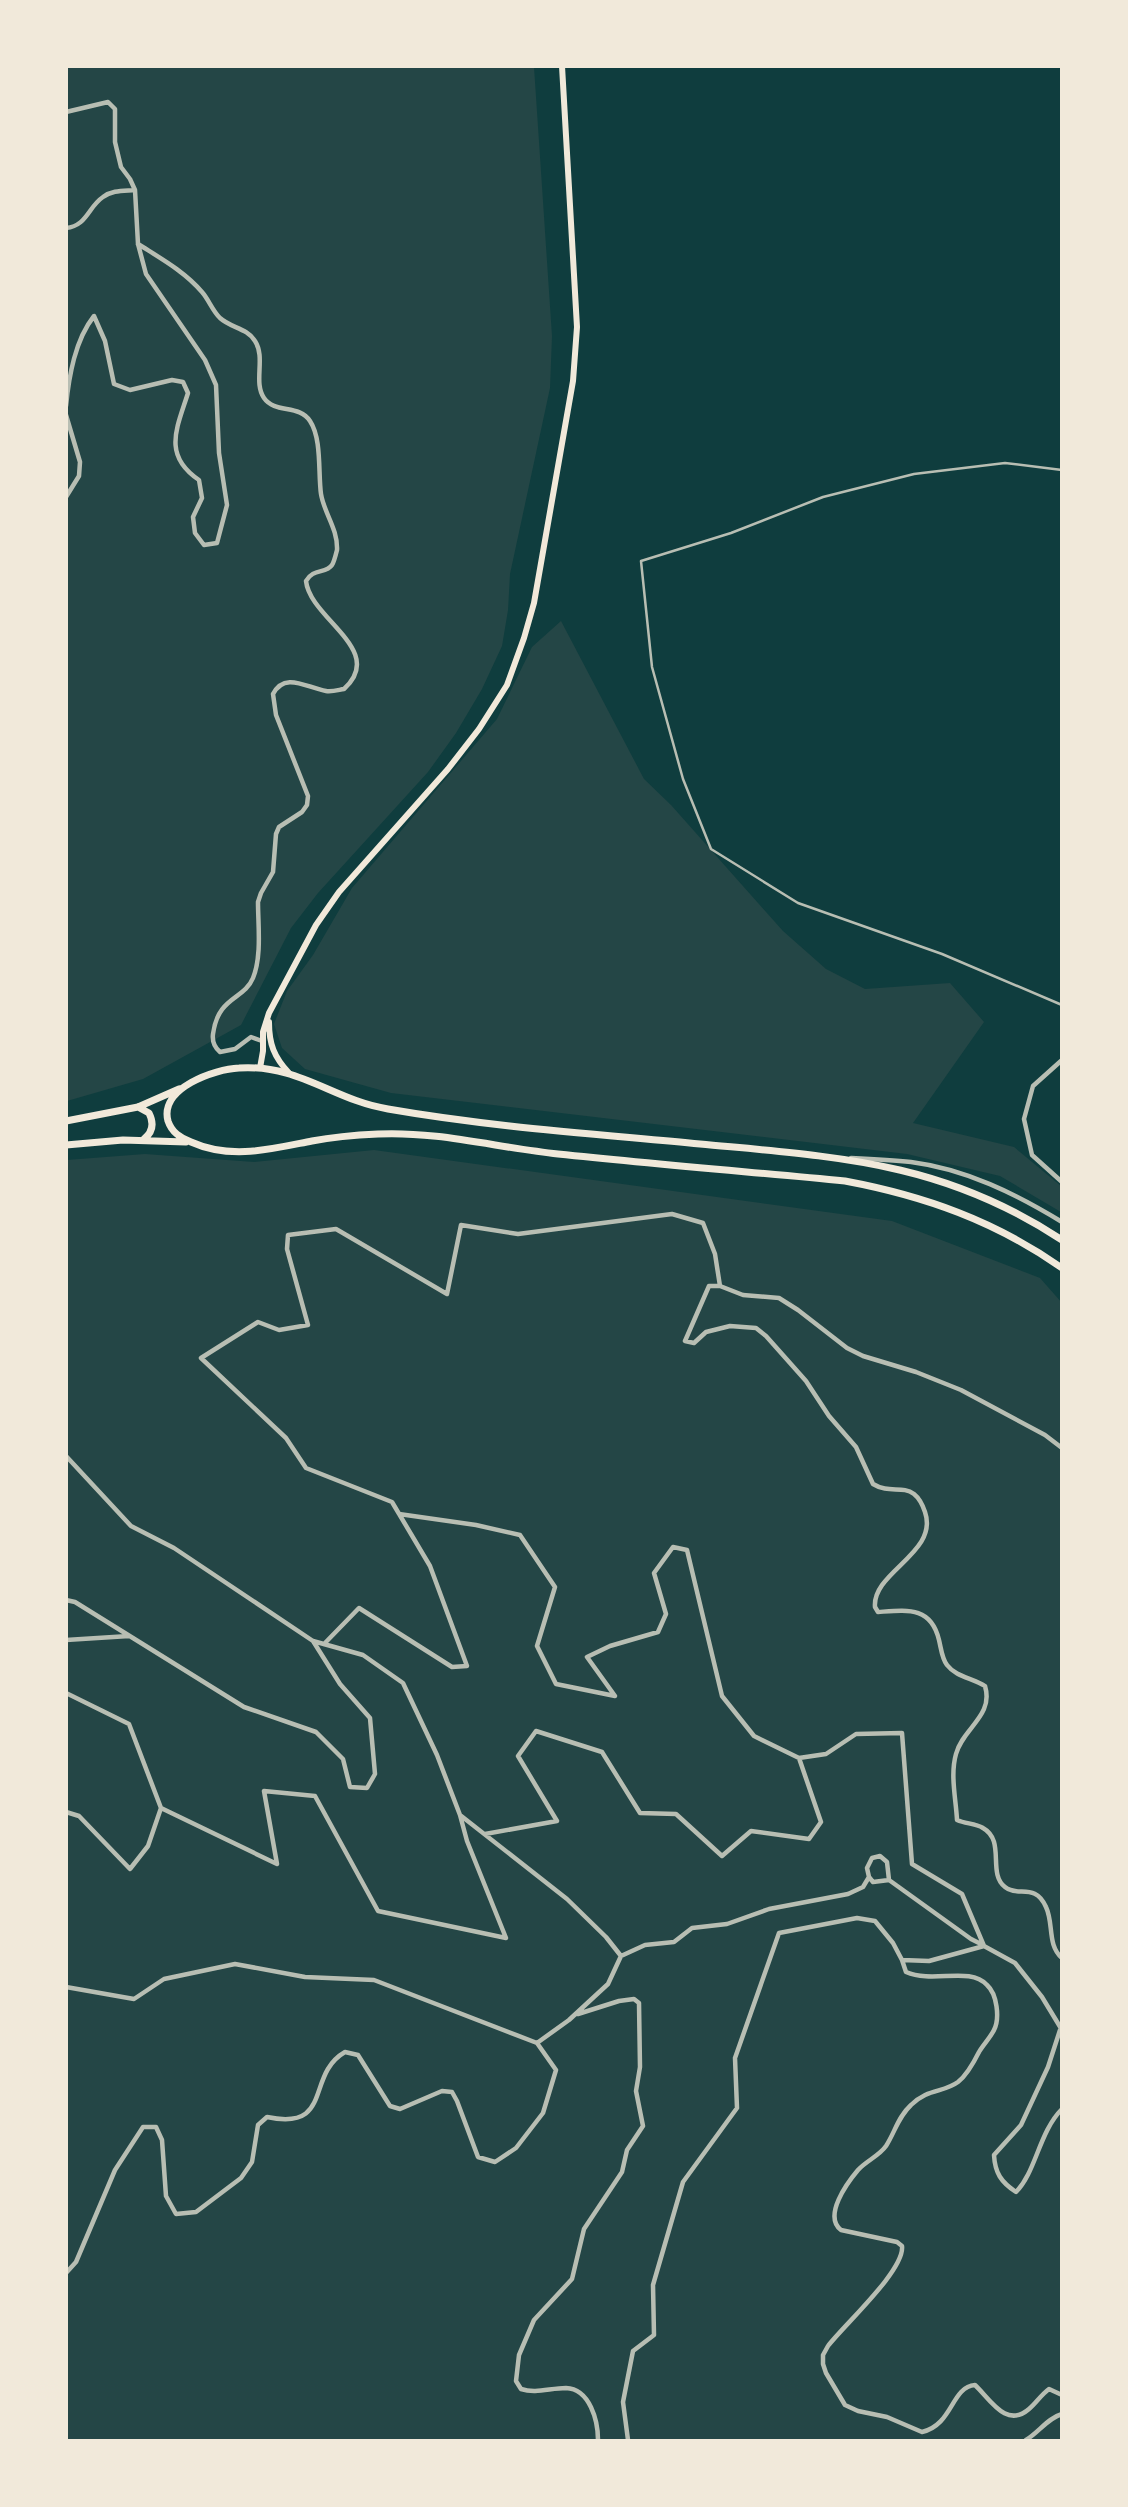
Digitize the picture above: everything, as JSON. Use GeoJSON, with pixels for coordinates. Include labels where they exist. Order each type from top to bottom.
{"type":"FeatureCollection","features":[{"type":"Feature","properties":{"kind":"main road"},"geometry":{"type":"LineString","coordinates":[[260,1068],[262,1041],[269,1013],[316,925],[339,892],[448,769],[479,729],[507,685],[524,638],[534,603],[573,381],[577,327],[562,66]]}},
{"type":"Feature","properties":{"kind":"main road"},"geometry":{"type":"LineString","coordinates":[[269,1013],[269,1041],[274,1054],[289,1073]]}},
{"type":"Feature","properties":{"kind":"main road"},"geometry":{"type":"LineString","coordinates":[[66,1121],[138,1107],[219,1072],[236,1068],[260,1068],[289,1073],[315,1082],[353,1101],[419,1114],[840,1157],[932,1177],[1013,1211],[1062,1240]]}},
{"type":"Feature","properties":{"kind":"main road"},"geometry":{"type":"LineString","coordinates":[[180,1089],[171,1101],[167,1113],[169,1125],[178,1136],[221,1151],[253,1152],[313,1141],[381,1134],[434,1137],[554,1154],[845,1181],[887,1189],[967,1214],[1003,1231],[1062,1268]]}},
{"type":"Feature","properties":{"kind":"main road"},"geometry":{"type":"LineString","coordinates":[[138,1107],[149,1113],[153,1123],[150,1134],[144,1140]]}},
{"type":"Feature","properties":{"kind":"main road"},"geometry":{"type":"LineString","coordinates":[[66,1146],[144,1140],[193,1143]]}},
{"type":"Feature","properties":{"kind":"street"},"geometry":{"type":"LineString","coordinates":[[66,112],[101,102],[113,105],[115,142],[121,167],[135,190],[138,244],[146,274],[205,360],[216,385],[219,453],[227,505],[217,543],[204,545],[195,533],[193,517],[202,498],[199,480],[186,471],[179,458],[174,435],[188,393],[183,382],[172,380],[130,390],[114,384],[105,341],[94,316],[79,343],[69,380],[66,406]]}},
{"type":"Feature","properties":{"kind":"street"},"geometry":{"type":"LineString","coordinates":[[66,228],[81,224],[101,198],[113,192],[135,190]]}},
{"type":"Feature","properties":{"kind":"street"},"geometry":{"type":"LineString","coordinates":[[138,244],[190,279],[223,320],[245,331],[254,340],[260,351],[260,389],[264,398],[272,405],[304,414],[311,422],[318,457],[321,496],[332,520],[337,550],[330,568],[312,573],[306,580],[307,587],[312,598],[355,652],[357,662],[356,673],[344,689],[329,692],[290,681],[281,683],[273,694],[276,715],[306,787],[307,805],[302,812],[284,822],[276,834],[273,872],[258,902],[257,954],[253,980],[217,1015],[212,1039],[215,1048],[220,1052],[235,1049],[247,1039],[262,1041]]}},
{"type":"Feature","properties":{"kind":"street"},"geometry":{"type":"LineString","coordinates":[[66,415],[80,462],[79,476],[66,497]]}},
{"type":"Feature","properties":{"kind":"street"},"geometry":{"type":"LineString","coordinates":[[1062,1060],[1033,1086],[1024,1119],[1032,1155],[1062,1182]]}},
{"type":"Feature","properties":{"kind":"street"},"geometry":{"type":"LineString","coordinates":[[840,1157],[913,1162],[963,1175],[1018,1196],[1062,1222]]}},
{"type":"Feature","properties":{"kind":"street"},"geometry":{"type":"LineString","coordinates":[[324,1644],[359,1608],[452,1667],[467,1666],[430,1566],[392,1502],[306,1468],[286,1438],[201,1358],[258,1322],[279,1330],[308,1325],[288,1249],[288,1235],[336,1229],[395,1266],[447,1294],[461,1225],[518,1234],[672,1214],[703,1223],[715,1254],[720,1286]]}},
{"type":"Feature","properties":{"kind":"street"},"geometry":{"type":"LineString","coordinates":[[1062,1448],[1045,1435],[961,1390],[855,1352],[779,1298],[743,1295],[720,1286],[709,1286],[685,1341],[694,1343],[706,1332],[730,1325],[756,1328],[806,1381],[829,1416],[856,1447],[873,1484],[881,1489],[913,1493],[923,1507],[927,1525],[925,1534],[907,1560],[877,1592],[875,1607],[878,1612],[908,1610],[925,1616],[933,1623],[937,1632],[945,1663],[954,1672],[985,1686],[987,1705],[982,1716],[960,1743],[953,1766],[957,1820],[982,1827],[994,1839],[999,1876],[1004,1887],[1010,1891],[1028,1891],[1041,1899],[1047,1908],[1054,1951],[1062,1958]]}},
{"type":"Feature","properties":{"kind":"street"},"geometry":{"type":"LineString","coordinates":[[66,1456],[131,1526],[174,1548],[313,1641],[363,1654],[403,1684],[437,1755],[467,1841],[506,1938],[378,1911],[315,1796],[264,1791],[277,1864],[161,1808]]}},
{"type":"Feature","properties":{"kind":"street"},"geometry":{"type":"LineString","coordinates":[[399,1514],[476,1525],[520,1535],[555,1587],[537,1646],[556,1684],[615,1696],[587,1657],[610,1646],[658,1632],[666,1614],[654,1573],[673,1547],[687,1550],[722,1696],[754,1736],[799,1759],[825,1754],[856,1734],[902,1733],[912,1864],[962,1894],[984,1946]]}},
{"type":"Feature","properties":{"kind":"street"},"geometry":{"type":"LineString","coordinates":[[67,1600],[244,1707],[316,1732],[344,1759],[350,1787],[368,1788],[375,1774],[370,1718],[340,1684],[313,1641]]}},
{"type":"Feature","properties":{"kind":"street"},"geometry":{"type":"LineString","coordinates":[[66,1640],[129,1636]]}},
{"type":"Feature","properties":{"kind":"street"},"geometry":{"type":"LineString","coordinates":[[66,1693],[129,1724],[161,1808],[148,1846],[130,1869],[79,1816],[66,1812]]}},
{"type":"Feature","properties":{"kind":"street"},"geometry":{"type":"LineString","coordinates":[[485,1834],[557,1821],[518,1756],[536,1731],[602,1752],[640,1813],[676,1814],[722,1856],[751,1831],[809,1839],[821,1822],[799,1759]]}},
{"type":"Feature","properties":{"kind":"street"},"geometry":{"type":"LineString","coordinates":[[460,1815],[567,1899],[606,1937],[621,1956]]}},
{"type":"Feature","properties":{"kind":"street"},"geometry":{"type":"LineString","coordinates":[[890,1880],[887,1862],[880,1856],[872,1858],[866,1868],[873,1882],[890,1880],[971,1939],[1015,1963],[1042,1997],[1061,2030],[1052,2059],[1021,2125],[994,2155],[1000,2179],[1016,2192],[1023,2184],[1044,2135],[1062,2109]]}},
{"type":"Feature","properties":{"kind":"street"},"geometry":{"type":"LineString","coordinates":[[537,2043],[574,2016],[608,1984],[621,1956],[645,1945],[674,1941],[692,1928],[727,1924],[769,1909],[848,1894],[863,1887],[869,1877]]}},
{"type":"Feature","properties":{"kind":"street"},"geometry":{"type":"LineString","coordinates":[[627,2438],[624,2402],[633,2351],[654,2335],[653,2285],[683,2182],[737,2108],[735,2058],[779,1933],[857,1918],[875,1921],[893,1943],[906,1972],[920,1977],[970,1975],[987,1984],[994,1996],[996,2025],[961,2079],[949,2087],[923,2095],[903,2114],[885,2148],[859,2169],[838,2202],[834,2220],[841,2230],[897,2242],[903,2250],[881,2285],[828,2346],[823,2355],[825,2373],[845,2404],[858,2411],[887,2417],[922,2432],[942,2422],[958,2396],[969,2386],[975,2385],[998,2411],[1013,2416],[1028,2410],[1049,2389],[1062,2395]]}},
{"type":"Feature","properties":{"kind":"street"},"geometry":{"type":"LineString","coordinates":[[902,1960],[929,1961],[984,1946]]}},
{"type":"Feature","properties":{"kind":"street"},"geometry":{"type":"LineString","coordinates":[[66,1987],[134,1999],[164,1979],[235,1964],[305,1978],[374,1980],[537,2043],[556,2070],[543,2113],[516,2148],[495,2162],[478,2157],[452,2092],[442,2091],[400,2109],[390,2105],[358,2055],[345,2052],[332,2059],[311,2110],[296,2120],[267,2117],[258,2125],[251,2162],[241,2178],[196,2212],[176,2214],[166,2196],[162,2140],[156,2127],[143,2127],[115,2170],[76,2262],[66,2273]]}},
{"type":"Feature","properties":{"kind":"street"},"geometry":{"type":"LineString","coordinates":[[574,2016],[619,2001],[634,1999],[639,2003],[640,2067],[636,2091],[643,2126],[627,2150],[622,2172],[584,2229],[572,2279],[534,2320],[519,2355],[516,2381],[521,2389],[528,2392],[563,2388],[580,2394],[593,2409],[598,2441]]}},
{"type":"Feature","properties":{"kind":"street"},"geometry":{"type":"LineString","coordinates":[[1027,2441],[1050,2419],[1062,2414]]}},
{"type":"Feature","properties":{"kind":"lane"},"geometry":{"type":"LineString","coordinates":[[1062,470],[1004,463],[914,474],[823,497],[731,533],[641,561],[652,667],[683,779],[711,849],[798,903],[942,954],[1062,1005]]}},
{"type":"Feature","properties":{"kind":"shaded area"},"geometry":{"type":"Polygon","coordinates":[[[67,67],[534,67],[552,336],[550,388],[510,574],[502,646],[482,689],[456,733],[428,772],[318,893],[291,928],[241,1025],[143,1079],[67,1101],[67,67]]]}},
{"type":"Feature","properties":{"kind":"shaded area"},"geometry":{"type":"Polygon","coordinates":[[[561,621],[644,779],[671,805],[783,931],[826,969],[865,989],[950,983],[984,1022],[913,1123],[1014,1147],[1061,1186],[1061,1212],[1000,1176],[907,1154],[391,1093],[305,1069],[282,1048],[274,1024],[287,991],[313,955],[352,888],[497,719],[532,647],[561,621]]]}},
{"type":"Feature","properties":{"kind":"shaded area"},"geometry":{"type":"Polygon","coordinates":[[[374,1150],[892,1221],[1040,1278],[1062,1303],[1061,2440],[67,2440],[67,1160],[145,1154],[254,1162],[374,1150]]]}}]}
